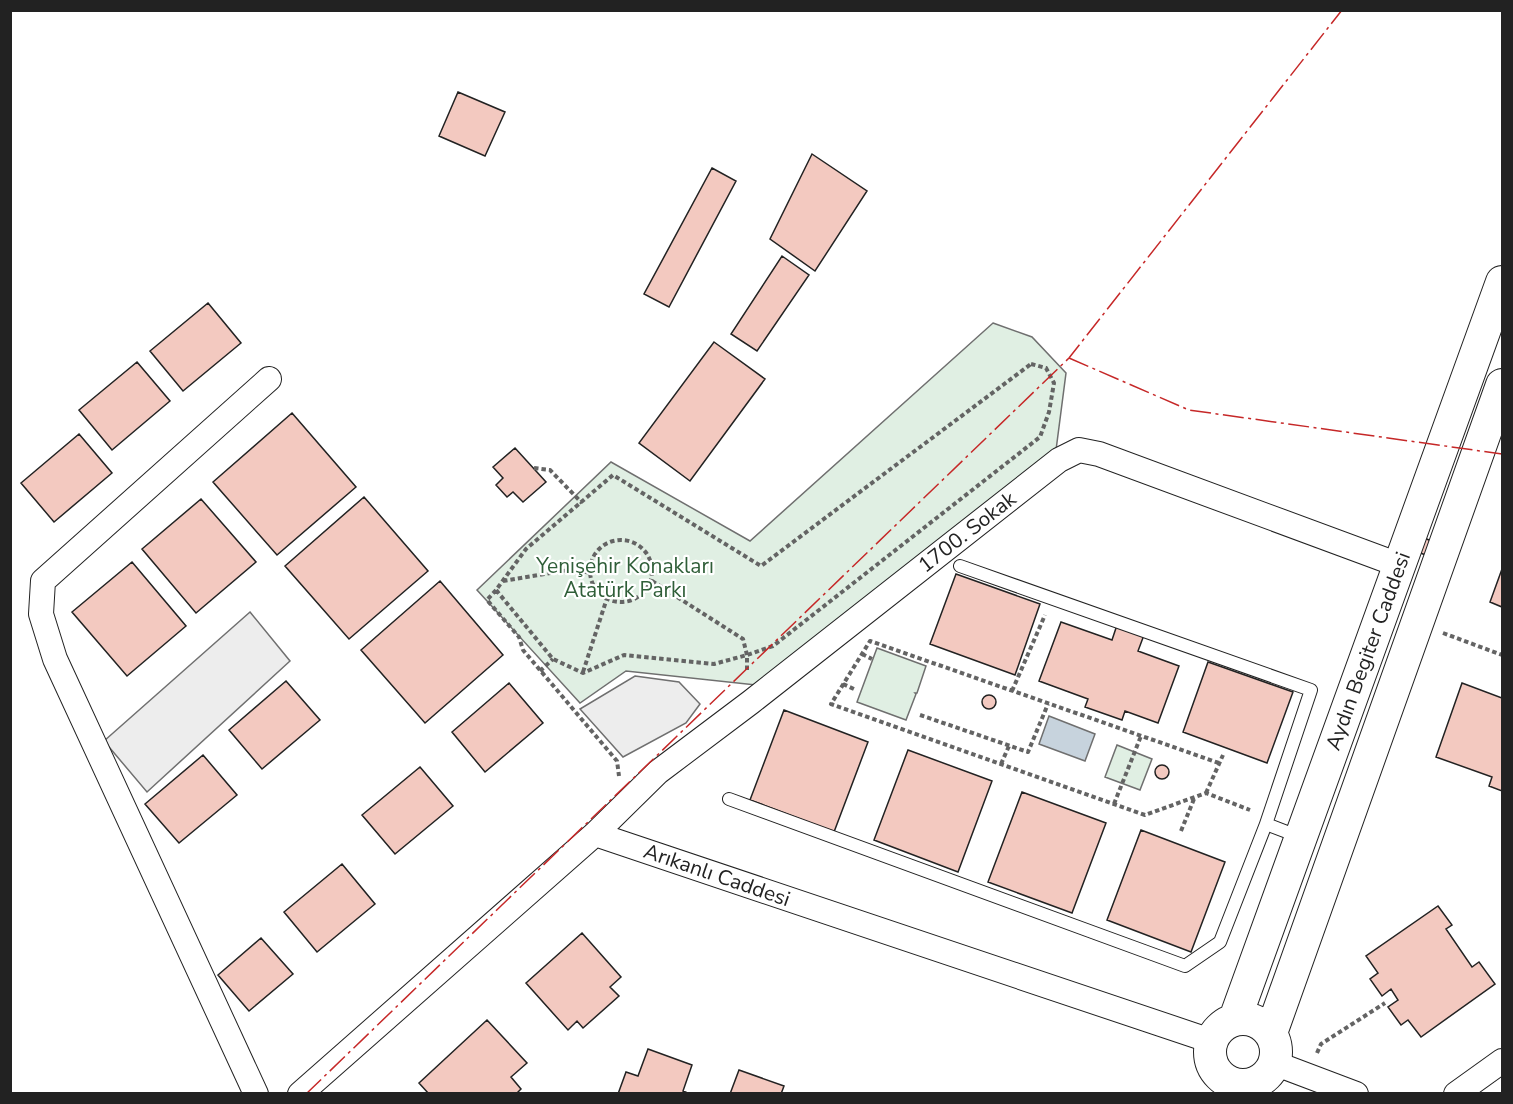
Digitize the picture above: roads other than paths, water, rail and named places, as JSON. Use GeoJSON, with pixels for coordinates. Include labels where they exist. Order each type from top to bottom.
{"type":"FeatureCollection","features":[{"type":"Feature","properties":{"kind":"street","name":"Aydın Begiter Caddesi"},"geometry":{"type":"LineString","coordinates":[[1235,1019],[1503,282]]}},
{"type":"Feature","properties":{"kind":"street"},"geometry":{"type":"LineString","coordinates":[[256,1094],[55,659],[41,614],[43,581],[269,379]]}},
{"type":"Feature","properties":{"kind":"street","name":"Aydın Begiter Caddesi"},"geometry":{"type":"LineString","coordinates":[[1264,1068],[1417,624],[1503,385]]}},
{"type":"Feature","properties":{"kind":"street","name":"1700. Sokak"},"geometry":{"type":"LineString","coordinates":[[595,834],[658,772],[752,702],[1059,460],[1079,450],[1100,454],[1399,565]]}},
{"type":"Feature","properties":{"kind":"street"},"geometry":{"type":"LineString","coordinates":[[300,1094],[595,834]]}},
{"type":"Feature","properties":{"kind":"street","name":"Arıkanlı Caddesi"},"geometry":{"type":"LineString","coordinates":[[595,834],[1211,1041]]}},
{"type":"Feature","properties":{"kind":"street"},"geometry":{"type":"LineString","coordinates":[[1235,1019],[1257,1022],[1264,1068],[1248,1085],[1237,1085],[1226,1081],[1214,1084],[1209,1053],[1216,1031],[1225,1023],[1235,1019]]}},
{"type":"Feature","properties":{"kind":"street"},"geometry":{"type":"LineString","coordinates":[[1456,1094],[1503,1061]]}},
{"type":"Feature","properties":{"kind":"street"},"geometry":{"type":"LineString","coordinates":[[1264,1068],[1308,1076],[1356,1094]]}},
{"type":"Feature","properties":{"kind":"lane"},"geometry":{"type":"LineString","coordinates":[[729,799],[1185,966],[1220,942],[1266,824],[1311,690],[960,566]]}},
{"type":"Feature","properties":{"kind":"lane"},"geometry":{"type":"LineString","coordinates":[[1266,824],[1301,838]]}},
{"type":"Feature","properties":{"kind":"park label","name":"Yenişehir Konakları Atatürk Parkı"},"geometry":{"type":"Point","coordinates":[625,578]}}]}
